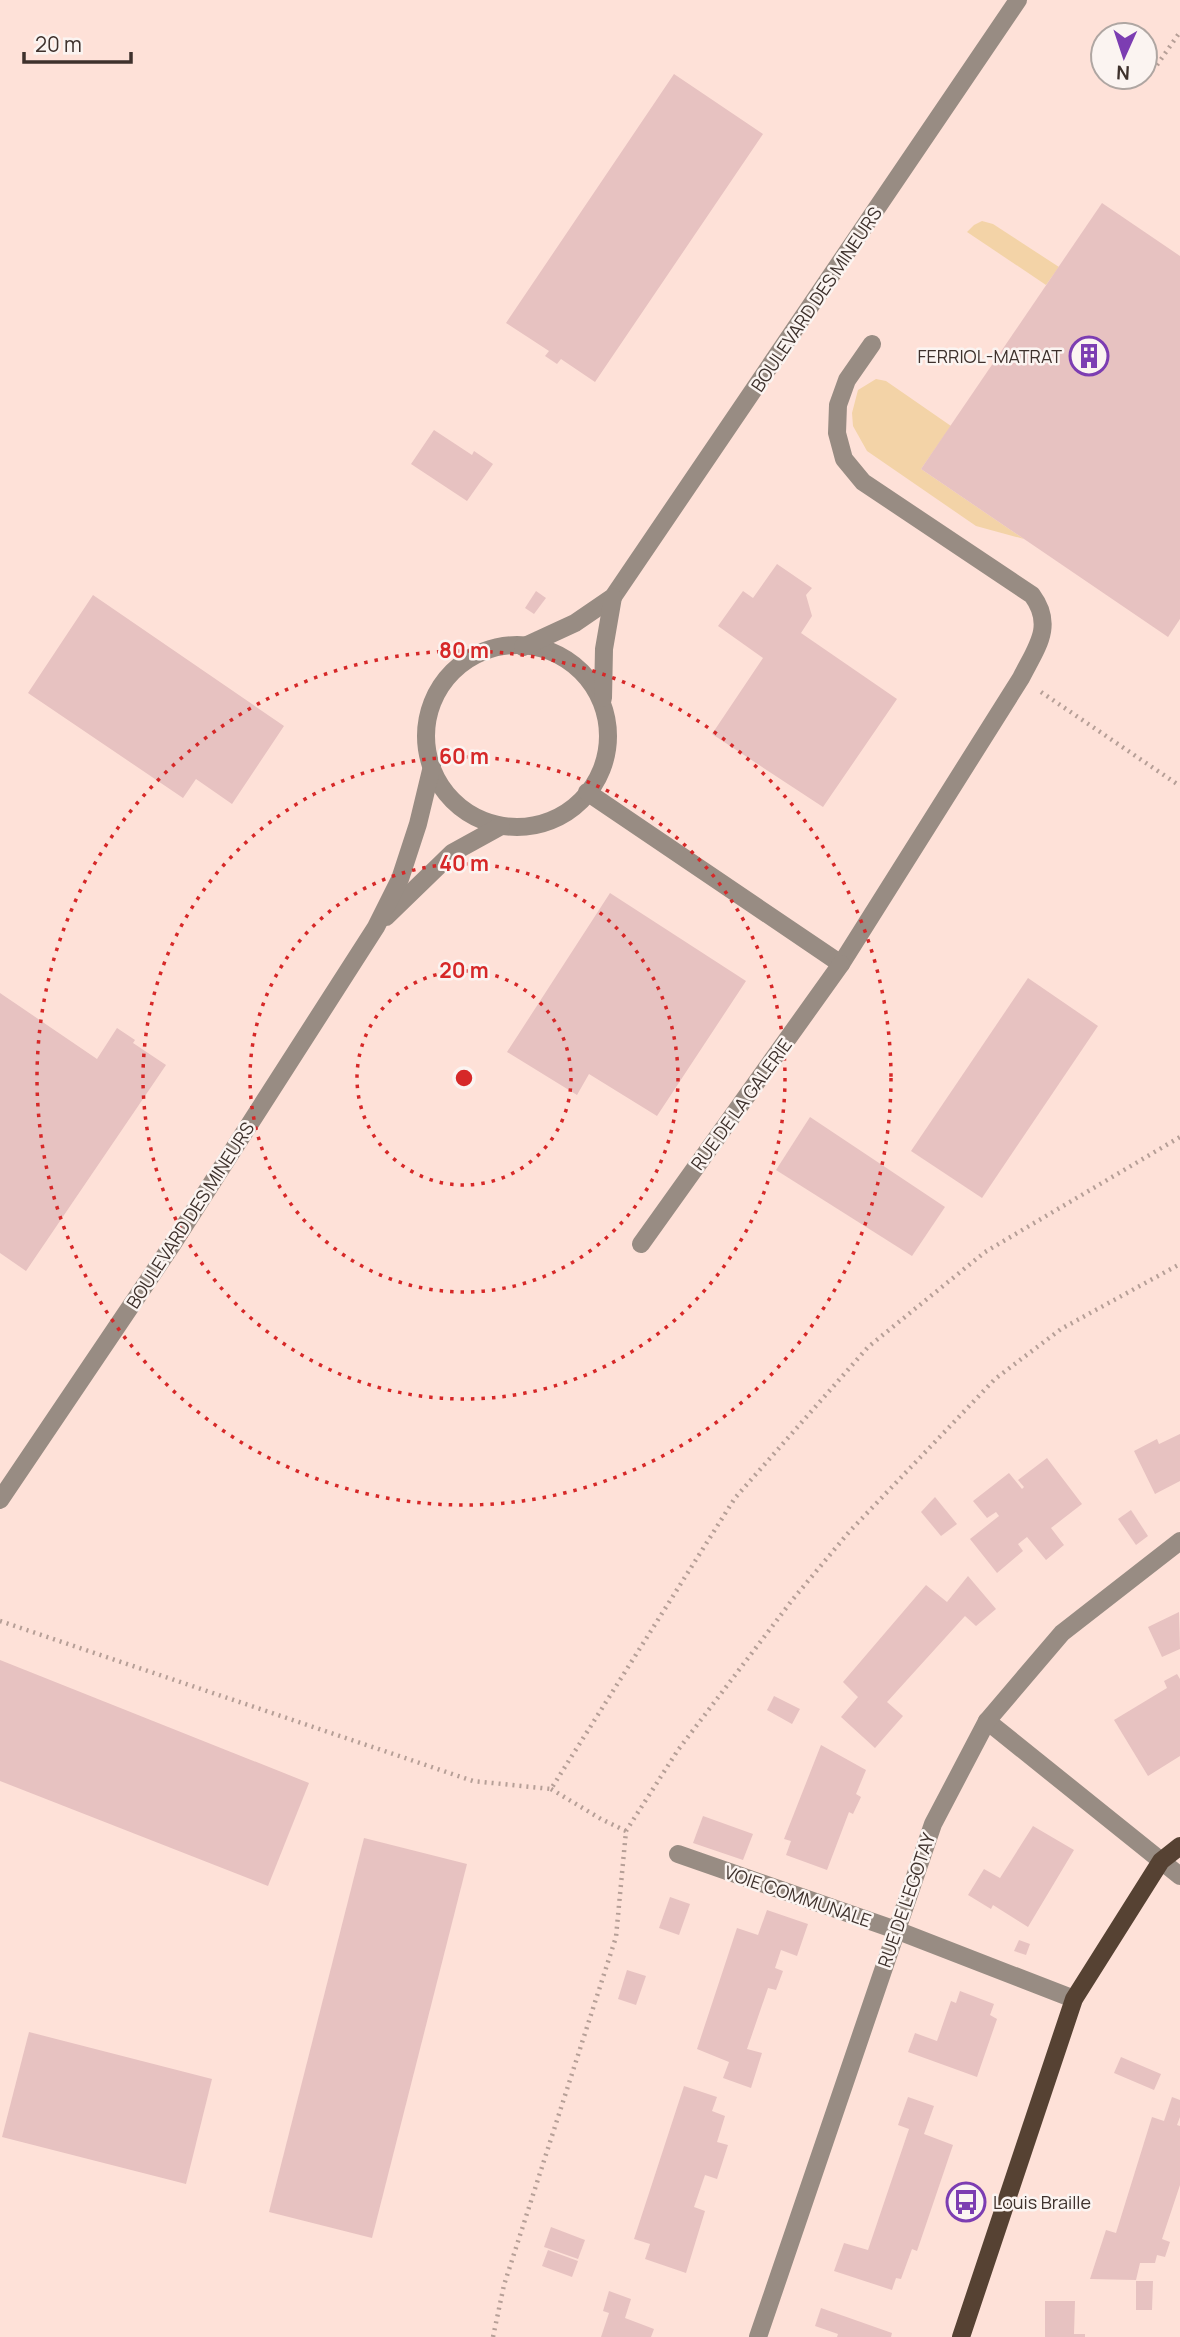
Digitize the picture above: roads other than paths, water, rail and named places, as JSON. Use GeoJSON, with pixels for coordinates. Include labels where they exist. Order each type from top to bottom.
{"type":"FeatureCollection","features":[{"type":"Feature","properties":{"kind":"main road"},"geometry":{"type":"LineString","coordinates":[[961,2337],[1074,1999],[1161,1861],[1180,1846]]}},
{"type":"Feature","properties":{"kind":"street","name":"BOULEVARD DES MINEURS"},"geometry":{"type":"LineString","coordinates":[[523,647],[575,623],[613,597],[1018,0]]}},
{"type":"Feature","properties":{"kind":"street","name":"RUE DE LA GALERIE"},"geometry":{"type":"LineString","coordinates":[[641,1244],[842,964],[1021,678],[1041,638],[1044,621],[1041,606],[1032,594],[863,482],[844,459],[837,433],[838,405],[847,380],[872,344]]}},
{"type":"Feature","properties":{"kind":"street","name":"BOULEVARD DES MINEURS"},"geometry":{"type":"LineString","coordinates":[[603,711],[604,649],[613,597]]}},
{"type":"Feature","properties":{"kind":"street"},"geometry":{"type":"LineString","coordinates":[[504,645],[550,650],[577,666],[593,683],[603,711],[608,727],[606,759],[600,775],[581,801],[558,818],[527,827],[501,826],[471,816],[458,806],[435,779],[424,733],[435,692],[455,667],[468,657],[504,645]]}},
{"type":"Feature","properties":{"kind":"street","name":"BOULEVARD DES MINEURS"},"geometry":{"type":"LineString","coordinates":[[0,1500],[174,1242],[376,927],[400,879],[418,824],[432,766]]}},
{"type":"Feature","properties":{"kind":"street"},"geometry":{"type":"LineString","coordinates":[[587,792],[842,964]]}},
{"type":"Feature","properties":{"kind":"street","name":"BOULEVARD DES MINEURS"},"geometry":{"type":"LineString","coordinates":[[376,927],[452,853],[501,826]]}},
{"type":"Feature","properties":{"kind":"street","name":"RUE DE L'EGOTAY"},"geometry":{"type":"LineString","coordinates":[[758,2337],[933,1824],[987,1721],[1062,1633],[1180,1541]]}},
{"type":"Feature","properties":{"kind":"street"},"geometry":{"type":"LineString","coordinates":[[987,1721],[1180,1877]]}},
{"type":"Feature","properties":{"kind":"street","name":"VOIE COMMUNALE"},"geometry":{"type":"LineString","coordinates":[[678,1854],[895,1930],[1074,1999]]}},
{"type":"Feature","properties":{"kind":"place","name":"FERRIOL-MATRAT"},"geometry":{"type":"Point","coordinates":[1089,356]}},
{"type":"Feature","properties":{"kind":"place","name":"Louis Braille"},"geometry":{"type":"Point","coordinates":[966,2202]}}]}
